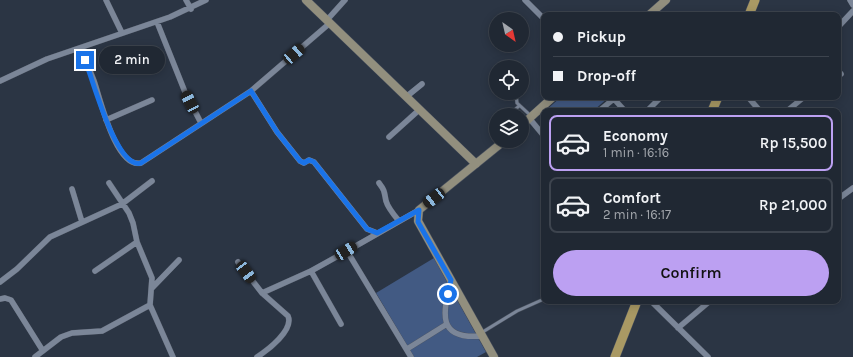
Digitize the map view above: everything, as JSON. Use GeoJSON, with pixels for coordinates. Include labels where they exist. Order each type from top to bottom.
{"type":"FeatureCollection","features":[{"type":"Feature","properties":{"kind":"main road"},"geometry":{"type":"LineString","coordinates":[[752,12],[755,0]]}},
{"type":"Feature","properties":{"kind":"main road"},"geometry":{"type":"LineString","coordinates":[[615,357],[636,304]]}},
{"type":"Feature","properties":{"kind":"street"},"geometry":{"type":"LineString","coordinates":[[106,0],[122,33]]}},
{"type":"Feature","properties":{"kind":"street"},"geometry":{"type":"LineString","coordinates":[[186,0],[190,9]]}},
{"type":"Feature","properties":{"kind":"street"},"geometry":{"type":"LineString","coordinates":[[1,79],[28,67],[157,22],[190,9],[206,0]]}},
{"type":"Feature","properties":{"kind":"street"},"geometry":{"type":"LineString","coordinates":[[306,0],[476,164]]}},
{"type":"Feature","properties":{"kind":"street"},"geometry":{"type":"LineString","coordinates":[[81,49],[106,120],[120,150],[129,160],[136,164],[141,163],[251,91],[328,21],[345,0]]}},
{"type":"Feature","properties":{"kind":"street"},"geometry":{"type":"LineString","coordinates":[[525,0],[541,17]]}},
{"type":"Feature","properties":{"kind":"street"},"geometry":{"type":"LineString","coordinates":[[652,12],[666,0]]}},
{"type":"Feature","properties":{"kind":"street"},"geometry":{"type":"LineString","coordinates":[[850,0],[853,5]]}},
{"type":"Feature","properties":{"kind":"street"},"geometry":{"type":"LineString","coordinates":[[841,24],[853,11]]}},
{"type":"Feature","properties":{"kind":"street"},"geometry":{"type":"LineString","coordinates":[[157,22],[185,92],[201,123]]}},
{"type":"Feature","properties":{"kind":"street"},"geometry":{"type":"LineString","coordinates":[[406,97],[422,84]]}},
{"type":"Feature","properties":{"kind":"street"},"geometry":{"type":"LineString","coordinates":[[251,91],[277,132],[300,161],[304,163],[309,160],[314,162],[367,229],[377,233]]}},
{"type":"Feature","properties":{"kind":"street"},"geometry":{"type":"LineString","coordinates":[[106,120],[152,100]]}},
{"type":"Feature","properties":{"kind":"street"},"geometry":{"type":"LineString","coordinates":[[541,132],[530,117],[550,100]]}},
{"type":"Feature","properties":{"kind":"street"},"geometry":{"type":"LineString","coordinates":[[603,108],[613,100]]}},
{"type":"Feature","properties":{"kind":"street"},"geometry":{"type":"LineString","coordinates":[[617,100],[623,108]]}},
{"type":"Feature","properties":{"kind":"street"},"geometry":{"type":"LineString","coordinates":[[650,108],[658,100]]}},
{"type":"Feature","properties":{"kind":"street"},"geometry":{"type":"LineString","coordinates":[[751,100],[757,108]]}},
{"type":"Feature","properties":{"kind":"street"},"geometry":{"type":"LineString","coordinates":[[791,108],[800,100]]}},
{"type":"Feature","properties":{"kind":"street"},"geometry":{"type":"LineString","coordinates":[[389,137],[419,110]]}},
{"type":"Feature","properties":{"kind":"street"},"geometry":{"type":"LineString","coordinates":[[262,293],[311,271],[419,210],[495,148]]}},
{"type":"Feature","properties":{"kind":"street"},"geometry":{"type":"LineString","coordinates":[[0,282],[17,269],[50,237],[122,204],[152,181]]}},
{"type":"Feature","properties":{"kind":"street"},"geometry":{"type":"LineString","coordinates":[[109,183],[133,223],[137,242],[152,278],[150,305],[173,357]]}},
{"type":"Feature","properties":{"kind":"street"},"geometry":{"type":"LineString","coordinates":[[379,183],[385,191],[386,200],[390,210],[399,221]]}},
{"type":"Feature","properties":{"kind":"street"},"geometry":{"type":"LineString","coordinates":[[841,197],[853,188]]}},
{"type":"Feature","properties":{"kind":"street"},"geometry":{"type":"LineString","coordinates":[[72,189],[82,222]]}},
{"type":"Feature","properties":{"kind":"street"},"geometry":{"type":"LineString","coordinates":[[419,210],[418,222],[494,357]]}},
{"type":"Feature","properties":{"kind":"street"},"geometry":{"type":"LineString","coordinates":[[95,271],[137,242]]}},
{"type":"Feature","properties":{"kind":"street"},"geometry":{"type":"LineString","coordinates":[[346,251],[411,357]]}},
{"type":"Feature","properties":{"kind":"street"},"geometry":{"type":"LineString","coordinates":[[152,288],[179,260]]}},
{"type":"Feature","properties":{"kind":"street"},"geometry":{"type":"LineString","coordinates":[[238,262],[262,293],[288,316],[290,321],[289,325],[275,343],[257,357]]}},
{"type":"Feature","properties":{"kind":"street"},"geometry":{"type":"LineString","coordinates":[[311,271],[341,324]]}},
{"type":"Feature","properties":{"kind":"street"},"geometry":{"type":"LineString","coordinates":[[451,280],[444,316],[450,331],[457,335],[469,337],[481,334]]}},
{"type":"Feature","properties":{"kind":"street"},"geometry":{"type":"LineString","coordinates":[[0,299],[5,298],[11,300],[44,351]]}},
{"type":"Feature","properties":{"kind":"street"},"geometry":{"type":"LineString","coordinates":[[654,304],[708,357]]}},
{"type":"Feature","properties":{"kind":"street"},"geometry":{"type":"LineString","coordinates":[[678,328],[706,304]]}},
{"type":"Feature","properties":{"kind":"street"},"geometry":{"type":"LineString","coordinates":[[35,357],[61,337],[72,333],[102,331],[150,305]]}},
{"type":"Feature","properties":{"kind":"street"},"geometry":{"type":"LineString","coordinates":[[407,349],[447,324]]}},
{"type":"Feature","properties":{"kind":"lane"},"geometry":{"type":"LineString","coordinates":[[516,100],[519,106],[530,117]]}},
{"type":"Feature","properties":{"kind":"lane"},"geometry":{"type":"LineString","coordinates":[[481,334],[517,312],[541,300]]}},
{"type":"Feature","properties":{"kind":"shaded area"},"geometry":{"type":"Polygon","coordinates":[[[558,100],[606,100],[596,108],[548,108],[558,100]]]}},
{"type":"Feature","properties":{"kind":"shaded area"},"geometry":{"type":"Polygon","coordinates":[[[434,258],[486,352],[477,357],[414,357],[376,293],[434,258]]]}},
{"type":"Feature","properties":{"kind":"route"},"geometry":{"type":"LineString","coordinates":[[85,60],[110,130],[123,154],[136,164],[141,163],[251,91],[277,132],[300,161],[302,163],[309,160],[314,162],[367,229],[377,233],[419,210],[417,216],[418,222],[451,280],[448,294]]}}]}
